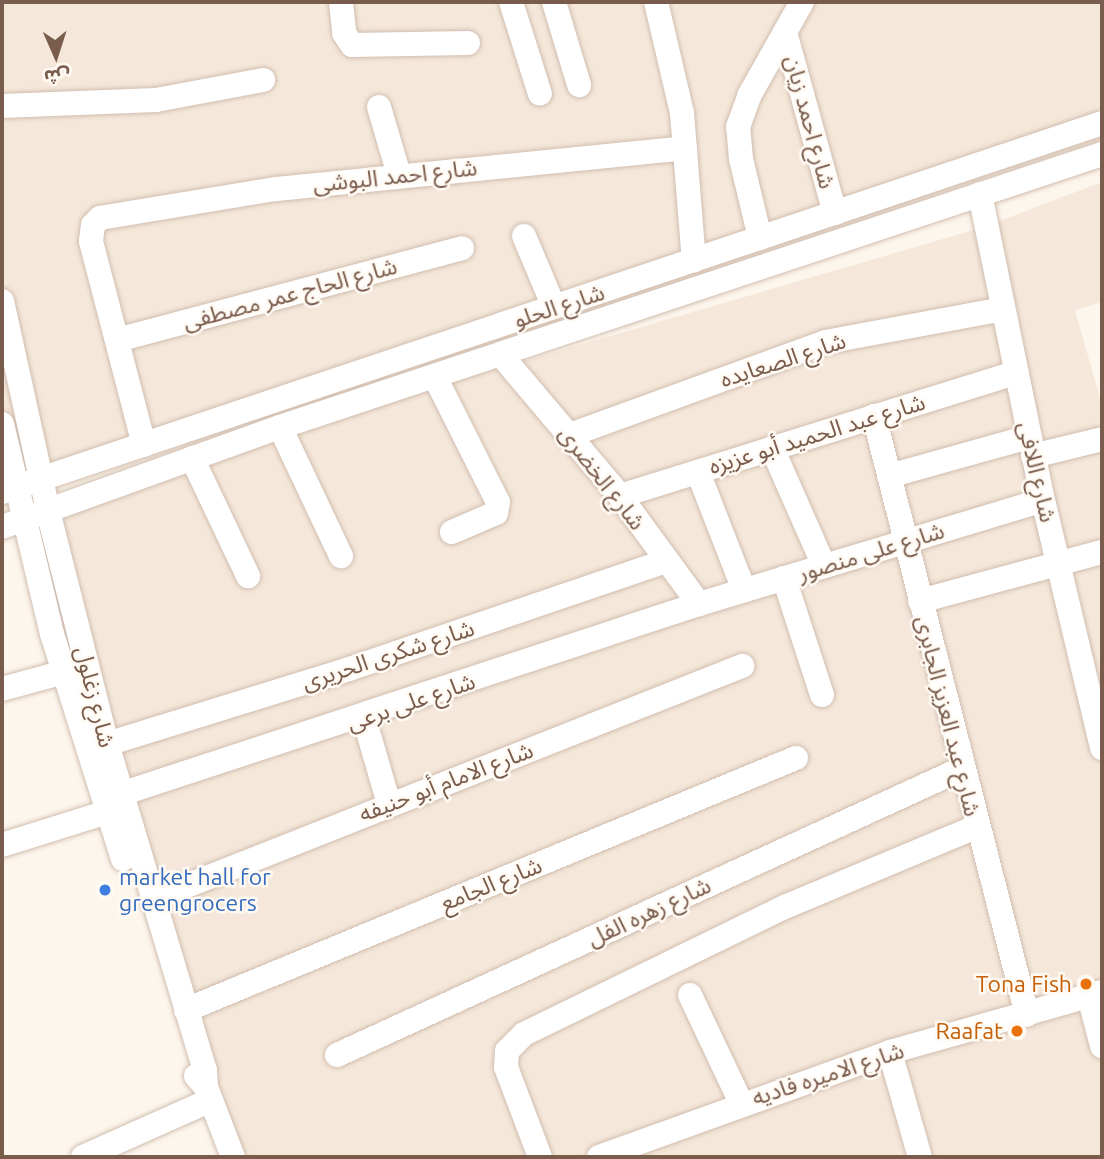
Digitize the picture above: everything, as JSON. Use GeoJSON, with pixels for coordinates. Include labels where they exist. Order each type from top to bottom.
{"type":"FeatureCollection","features":[{"type":"Feature","properties":{"kind":"street"},"geometry":{"type":"LineString","coordinates":[[341,2],[345,38],[352,45],[468,43]]}},
{"type":"Feature","properties":{"kind":"street"},"geometry":{"type":"LineString","coordinates":[[511,2],[540,94]]}},
{"type":"Feature","properties":{"kind":"street"},"geometry":{"type":"LineString","coordinates":[[554,2],[579,85]]}},
{"type":"Feature","properties":{"kind":"street"},"geometry":{"type":"LineString","coordinates":[[656,2],[682,113],[694,261]]}},
{"type":"Feature","properties":{"kind":"street"},"geometry":{"type":"LineString","coordinates":[[760,238],[740,159],[738,127],[745,104],[802,2]]}},
{"type":"Feature","properties":{"kind":"street","name":"شارع احمد زيان"},"geometry":{"type":"LineString","coordinates":[[785,32],[835,213]]}},
{"type":"Feature","properties":{"kind":"street"},"geometry":{"type":"LineString","coordinates":[[2,106],[156,100],[262,80]]}},
{"type":"Feature","properties":{"kind":"street"},"geometry":{"type":"LineString","coordinates":[[379,107],[400,174]]}},
{"type":"Feature","properties":{"kind":"street","name":"شارع الحلو"},"geometry":{"type":"LineString","coordinates":[[8,490],[1102,123]]}},
{"type":"Feature","properties":{"kind":"street","name":"شارع احمد البوشى"},"geometry":{"type":"LineString","coordinates":[[117,340],[91,242],[93,225],[108,215],[400,174],[685,148]]}},
{"type":"Feature","properties":{"kind":"street","name":"شارع الحلو"},"geometry":{"type":"LineString","coordinates":[[13,523],[280,427],[1102,154]]}},
{"type":"Feature","properties":{"kind":"street","name":"شارع اللافى"},"geometry":{"type":"LineString","coordinates":[[980,194],[1031,446],[1102,748]]}},
{"type":"Feature","properties":{"kind":"street"},"geometry":{"type":"LineString","coordinates":[[524,236],[554,307]]}},
{"type":"Feature","properties":{"kind":"street","name":"شارع الحاج عمر مصطفى"},"geometry":{"type":"LineString","coordinates":[[117,340],[462,248]]}},
{"type":"Feature","properties":{"kind":"street","name":"شارع زغلول"},"geometry":{"type":"LineString","coordinates":[[2,301],[40,478],[107,744],[114,803],[190,1064],[208,1094],[233,1157]]}},
{"type":"Feature","properties":{"kind":"street","name":"شارع الصعايده"},"geometry":{"type":"LineString","coordinates":[[570,435],[825,342],[1003,309]]}},
{"type":"Feature","properties":{"kind":"street"},"geometry":{"type":"LineString","coordinates":[[117,340],[144,444]]}},
{"type":"Feature","properties":{"kind":"street","name":"شارع الخضرى"},"geometry":{"type":"LineString","coordinates":[[501,355],[620,496],[699,604]]}},
{"type":"Feature","properties":{"kind":"street","name":"شارع عبد الحميد أبو عزيزه"},"geometry":{"type":"LineString","coordinates":[[620,496],[1016,373]]}},
{"type":"Feature","properties":{"kind":"street"},"geometry":{"type":"LineString","coordinates":[[435,377],[498,502],[496,513],[452,532]]}},
{"type":"Feature","properties":{"kind":"street","name":"شارع عبد العزيز الجابرى"},"geometry":{"type":"LineString","coordinates":[[874,416],[961,769],[1027,1015]]}},
{"type":"Feature","properties":{"kind":"street"},"geometry":{"type":"LineString","coordinates":[[218,420],[229,445]]}},
{"type":"Feature","properties":{"kind":"street","name":"شارع زغلول"},"geometry":{"type":"LineString","coordinates":[[2,424],[13,523],[64,671],[151,900],[205,1070],[208,1094]]}},
{"type":"Feature","properties":{"kind":"street"},"geometry":{"type":"LineString","coordinates":[[280,427],[341,556]]}},
{"type":"Feature","properties":{"kind":"street"},"geometry":{"type":"LineString","coordinates":[[889,475],[1031,446],[1102,439]]}},
{"type":"Feature","properties":{"kind":"street"},"geometry":{"type":"LineString","coordinates":[[772,448],[824,566]]}},
{"type":"Feature","properties":{"kind":"street"},"geometry":{"type":"LineString","coordinates":[[192,458],[248,576]]}},
{"type":"Feature","properties":{"kind":"street"},"geometry":{"type":"LineString","coordinates":[[698,471],[744,590]]}},
{"type":"Feature","properties":{"kind":"street","name":"شارع على منصور"},"geometry":{"type":"LineString","coordinates":[[699,604],[1043,500]]}},
{"type":"Feature","properties":{"kind":"street"},"geometry":{"type":"LineString","coordinates":[[920,601],[1102,552]]}},
{"type":"Feature","properties":{"kind":"street","name":"شارع شكرى الحريرى"},"geometry":{"type":"LineString","coordinates":[[107,744],[349,669],[667,561]]}},
{"type":"Feature","properties":{"kind":"street"},"geometry":{"type":"LineString","coordinates":[[784,578],[822,695]]}},
{"type":"Feature","properties":{"kind":"street","name":"شارع على برعى"},"geometry":{"type":"LineString","coordinates":[[2,845],[114,803],[699,604]]}},
{"type":"Feature","properties":{"kind":"street","name":"شارع الامام أبو حنيفه"},"geometry":{"type":"LineString","coordinates":[[151,900],[742,666]]}},
{"type":"Feature","properties":{"kind":"street"},"geometry":{"type":"LineString","coordinates":[[2,689],[64,671]]}},
{"type":"Feature","properties":{"kind":"street"},"geometry":{"type":"LineString","coordinates":[[364,718],[389,804]]}},
{"type":"Feature","properties":{"kind":"street","name":"شارع الجامع"},"geometry":{"type":"LineString","coordinates":[[186,1010],[796,758]]}},
{"type":"Feature","properties":{"kind":"street","name":"شارع زهره الفل"},"geometry":{"type":"LineString","coordinates":[[337,1055],[961,769]]}},
{"type":"Feature","properties":{"kind":"street"},"geometry":{"type":"LineString","coordinates":[[540,1157],[506,1067],[507,1051],[513,1042],[787,906],[976,827]]}},
{"type":"Feature","properties":{"kind":"street"},"geometry":{"type":"LineString","coordinates":[[1096,994],[1102,1046]]}},
{"type":"Feature","properties":{"kind":"street","name":"شارع الاميره فاديه"},"geometry":{"type":"LineString","coordinates":[[599,1157],[635,1151],[741,1103],[890,1052],[1096,994]]}},
{"type":"Feature","properties":{"kind":"street"},"geometry":{"type":"LineString","coordinates":[[690,995],[741,1103]]}},
{"type":"Feature","properties":{"kind":"street"},"geometry":{"type":"LineString","coordinates":[[890,1052],[920,1157]]}},
{"type":"Feature","properties":{"kind":"street"},"geometry":{"type":"LineString","coordinates":[[83,1157],[208,1094]]}},
{"type":"Feature","properties":{"kind":"shaded area"},"geometry":{"type":"Polygon","coordinates":[[[2,2],[1102,2],[1102,140],[17,499],[2,443],[2,2]]]}},
{"type":"Feature","properties":{"kind":"shaded area"},"geometry":{"type":"Polygon","coordinates":[[[1102,182],[1102,302],[1075,310],[1102,405],[1102,1157],[234,1157],[24,507],[984,227],[1102,182]]]}},
{"type":"Feature","properties":{"kind":"place","name":"market hall for greengrocers"},"geometry":{"type":"Point","coordinates":[105,890]}},
{"type":"Feature","properties":{"kind":"place","name":"Tona Fish"},"geometry":{"type":"Point","coordinates":[1086,984]}},
{"type":"Feature","properties":{"kind":"place","name":"Raafat"},"geometry":{"type":"Point","coordinates":[1017,1031]}}]}
